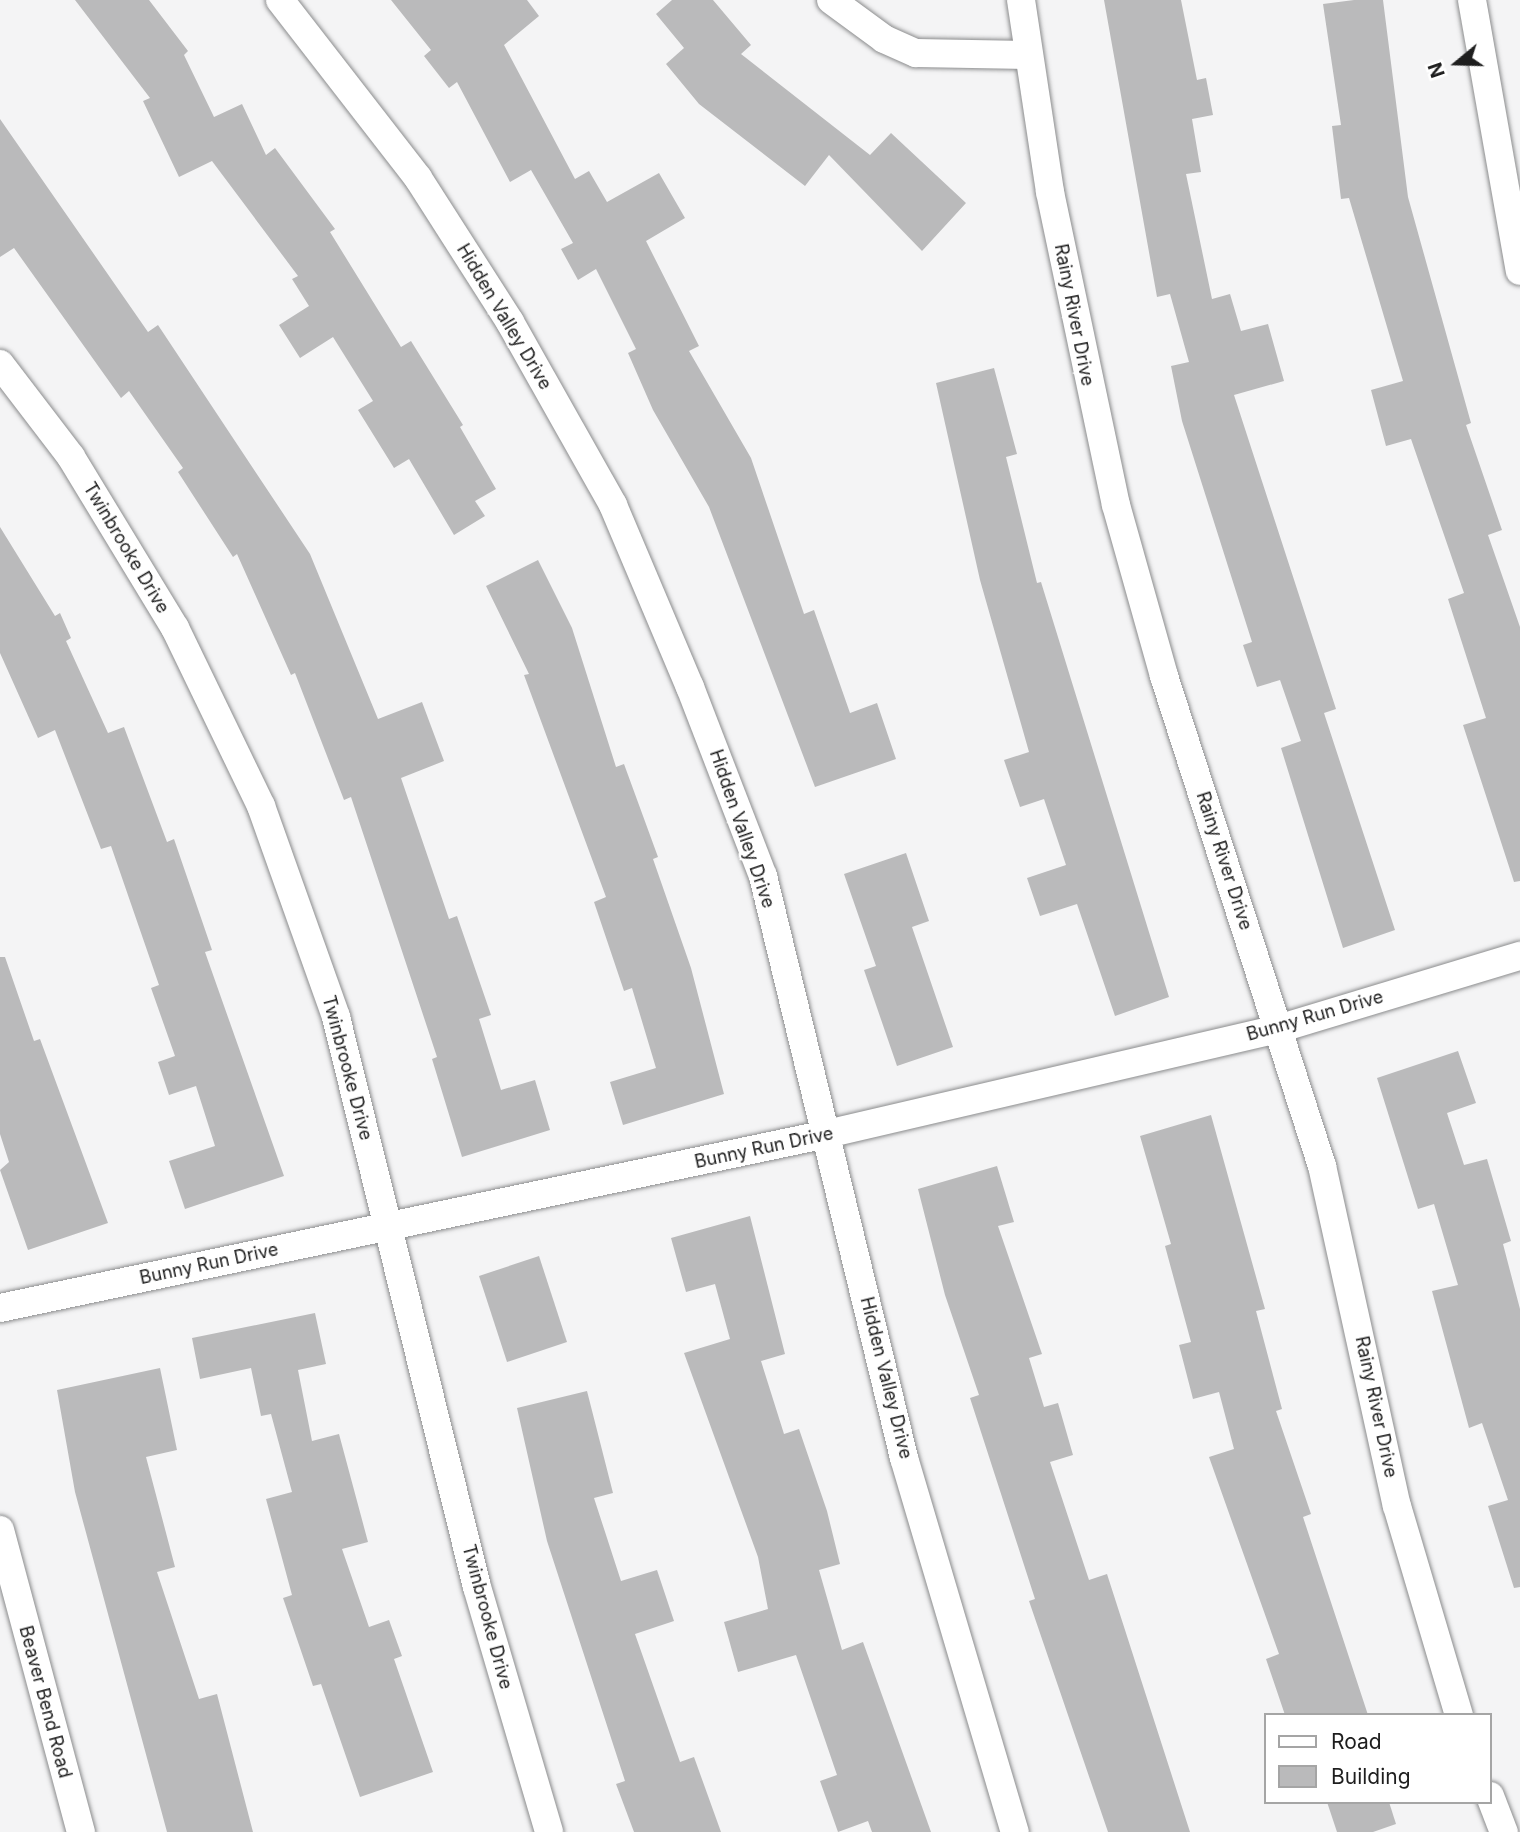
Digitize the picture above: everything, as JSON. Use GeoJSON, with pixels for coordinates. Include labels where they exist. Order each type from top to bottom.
{"type":"FeatureCollection","features":[{"type":"Feature","properties":{"kind":"street","name":"Hidden Valley Drive"},"geometry":{"type":"LineString","coordinates":[[280,0],[418,178],[510,322],[612,505],[763,876],[904,1458],[1016,1832]]}},
{"type":"Feature","properties":{"kind":"street"},"geometry":{"type":"LineString","coordinates":[[831,0],[884,39],[916,53],[1028,55]]}},
{"type":"Feature","properties":{"kind":"street","name":"Rainy River Drive"},"geometry":{"type":"LineString","coordinates":[[1020,0],[1082,355],[1116,505],[1177,716],[1281,1028],[1322,1166],[1396,1506],[1458,1713]]}},
{"type":"Feature","properties":{"kind":"street"},"geometry":{"type":"LineString","coordinates":[[1472,0],[1520,271]]}},
{"type":"Feature","properties":{"kind":"street","name":"Twinbrooke Drive"},"geometry":{"type":"LineString","coordinates":[[0,364],[71,457],[175,628],[261,807],[336,1017],[477,1587],[549,1832]]}},
{"type":"Feature","properties":{"kind":"street","name":"Bunny Run Drive"},"geometry":{"type":"LineString","coordinates":[[0,1307],[827,1134],[1281,1028],[1520,956]]}},
{"type":"Feature","properties":{"kind":"street","name":"Beaver Bend Road"},"geometry":{"type":"LineString","coordinates":[[0,1530],[81,1832]]}},
{"type":"Feature","properties":{"kind":"street"},"geometry":{"type":"LineString","coordinates":[[1492,1802],[1504,1832]]}},
{"type":"Feature","properties":{"kind":"building"},"geometry":{"type":"Polygon","coordinates":[[[75,0],[149,0],[188,51],[184,55],[214,117],[242,104],[266,155],[275,148],[335,229],[330,232],[401,347],[411,341],[463,425],[460,427],[496,489],[475,501],[485,516],[454,535],[409,459],[394,468],[358,410],[373,401],[333,337],[300,358],[279,325],[309,306],[292,279],[298,276],[212,161],[179,177],[143,101],[150,98],[75,0]]]}},
{"type":"Feature","properties":{"kind":"building"},"geometry":{"type":"Polygon","coordinates":[[[391,0],[527,0],[539,16],[504,45],[575,179],[589,171],[607,202],[659,173],[685,218],[646,241],[699,346],[689,351],[751,458],[804,614],[814,610],[850,713],[877,703],[896,759],[815,787],[709,507],[653,410],[628,353],[636,349],[596,269],[578,280],[561,249],[573,243],[531,170],[510,182],[457,82],[449,88],[424,56],[431,50],[391,0]]]}},
{"type":"Feature","properties":{"kind":"building"},"geometry":{"type":"Polygon","coordinates":[[[672,0],[713,0],[751,45],[741,54],[870,155],[891,133],[966,203],[922,251],[829,155],[805,186],[699,104],[666,64],[684,48],[656,14],[672,0]]]}},
{"type":"Feature","properties":{"kind":"building"},"geometry":{"type":"Polygon","coordinates":[[[1104,0],[1181,0],[1197,80],[1206,78],[1213,115],[1192,119],[1201,172],[1186,174],[1212,299],[1230,294],[1241,331],[1268,324],[1284,381],[1234,395],[1336,709],[1324,713],[1395,930],[1343,948],[1281,748],[1301,741],[1280,680],[1257,687],[1243,645],[1252,642],[1182,421],[1171,366],[1189,362],[1170,294],[1157,297],[1104,0]]]}},
{"type":"Feature","properties":{"kind":"building"},"geometry":{"type":"Polygon","coordinates":[[[1383,0],[1408,197],[1471,423],[1466,425],[1502,530],[1488,535],[1520,627],[1520,881],[1514,882],[1463,725],[1486,718],[1448,599],[1464,593],[1411,439],[1386,446],[1371,390],[1403,381],[1349,198],[1341,199],[1332,126],[1341,125],[1323,4],[1383,0]]]}},
{"type":"Feature","properties":{"kind":"building"},"geometry":{"type":"Polygon","coordinates":[[[0,119],[148,332],[158,325],[310,554],[378,719],[422,702],[444,761],[401,778],[449,919],[457,916],[491,1015],[479,1019],[501,1090],[535,1080],[550,1130],[462,1157],[432,1059],[437,1057],[351,797],[344,800],[295,673],[291,675],[237,554],[233,557],[178,472],[183,468],[129,391],[121,398],[14,248],[0,257],[0,119]]]}},
{"type":"Feature","properties":{"kind":"building"},"geometry":{"type":"Polygon","coordinates":[[[994,368],[1017,454],[1006,457],[1037,583],[1041,582],[1169,997],[1115,1016],[1077,904],[1040,916],[1027,878],[1066,865],[1044,799],[1020,807],[1004,760],[1029,752],[980,580],[936,383],[994,368]]]}},
{"type":"Feature","properties":{"kind":"building"},"geometry":{"type":"Polygon","coordinates":[[[0,527],[55,616],[60,613],[71,638],[66,641],[108,733],[124,727],[167,842],[174,839],[212,950],[205,952],[284,1176],[185,1209],[169,1161],[215,1146],[196,1086],[169,1095],[158,1062],[175,1056],[151,988],[159,985],[111,846],[101,849],[55,730],[38,738],[0,653],[0,527]]]}},
{"type":"Feature","properties":{"kind":"building"},"geometry":{"type":"Polygon","coordinates":[[[538,560],[572,628],[616,767],[624,764],[658,857],[653,859],[691,968],[724,1094],[623,1125],[610,1082],[656,1068],[632,988],[624,991],[594,902],[606,897],[524,675],[529,674],[486,586],[538,560]]]}},
{"type":"Feature","properties":{"kind":"building"},"geometry":{"type":"Polygon","coordinates":[[[906,853],[929,921],[912,927],[953,1047],[897,1066],[864,970],[876,966],[844,874],[906,853]]]}},
{"type":"Feature","properties":{"kind":"building"},"geometry":{"type":"Polygon","coordinates":[[[0,957],[5,957],[34,1041],[40,1039],[108,1223],[28,1250],[0,1170],[9,1162],[0,1134],[0,957]]]}},
{"type":"Feature","properties":{"kind":"building"},"geometry":{"type":"Polygon","coordinates":[[[1458,1051],[1476,1103],[1447,1113],[1464,1165],[1487,1159],[1511,1241],[1503,1244],[1520,1309],[1520,1587],[1514,1588],[1488,1506],[1508,1500],[1482,1423],[1469,1428],[1432,1291],[1458,1285],[1434,1204],[1418,1209],[1377,1078],[1458,1051]]]}},
{"type":"Feature","properties":{"kind":"building"},"geometry":{"type":"Polygon","coordinates":[[[1211,1115],[1265,1309],[1256,1311],[1282,1409],[1276,1411],[1311,1514],[1303,1517],[1367,1713],[1284,1713],[1266,1659],[1279,1654],[1209,1457],[1234,1449],[1219,1392],[1193,1399],[1179,1345],[1191,1342],[1165,1246],[1171,1244],[1140,1136],[1211,1115]]]}},
{"type":"Feature","properties":{"kind":"building"},"geometry":{"type":"Polygon","coordinates":[[[997,1166],[1014,1222],[998,1226],[1042,1354],[1029,1358],[1044,1407],[1058,1403],[1073,1455],[1050,1462],[1089,1580],[1107,1574],[1190,1832],[1108,1832],[1029,1601],[1035,1599],[970,1398],[979,1395],[945,1295],[918,1189],[997,1166]]]}},
{"type":"Feature","properties":{"kind":"building"},"geometry":{"type":"Polygon","coordinates":[[[750,1216],[785,1354],[761,1361],[784,1434],[799,1429],[827,1511],[840,1564],[819,1570],[842,1650],[863,1642],[931,1832],[872,1832],[868,1821],[838,1832],[820,1781],[837,1775],[796,1655],[738,1672],[724,1622],[768,1609],[758,1557],[684,1353],[730,1339],[715,1284],[686,1292],[671,1238],[750,1216]]]}},
{"type":"Feature","properties":{"kind":"building"},"geometry":{"type":"Polygon","coordinates":[[[539,1256],[567,1342],[507,1362],[479,1276],[539,1256]]]}},
{"type":"Feature","properties":{"kind":"building"},"geometry":{"type":"Polygon","coordinates":[[[315,1313],[326,1364],[298,1370],[312,1441],[339,1434],[368,1542],[342,1549],[369,1627],[389,1620],[402,1656],[394,1659],[433,1772],[360,1797],[321,1684],[313,1686],[283,1598],[292,1595],[266,1499],[292,1492],[271,1414],[261,1416],[251,1368],[200,1379],[192,1338],[315,1313]]]}},
{"type":"Feature","properties":{"kind":"building"},"geometry":{"type":"Polygon","coordinates":[[[160,1368],[177,1450],[146,1457],[175,1567],[157,1572],[199,1699],[217,1694],[253,1832],[167,1832],[75,1492],[57,1390],[160,1368]]]}},
{"type":"Feature","properties":{"kind":"building"},"geometry":{"type":"Polygon","coordinates":[[[587,1391],[613,1493],[594,1498],[621,1581],[657,1570],[674,1621],[635,1634],[680,1762],[694,1757],[721,1832],[634,1832],[616,1784],[625,1781],[547,1541],[517,1408],[587,1391]]]}},
{"type":"Feature","properties":{"kind":"building"},"geometry":{"type":"Polygon","coordinates":[[[1328,1804],[1390,1804],[1396,1824],[1373,1832],[1337,1832],[1328,1804]]]}}]}
